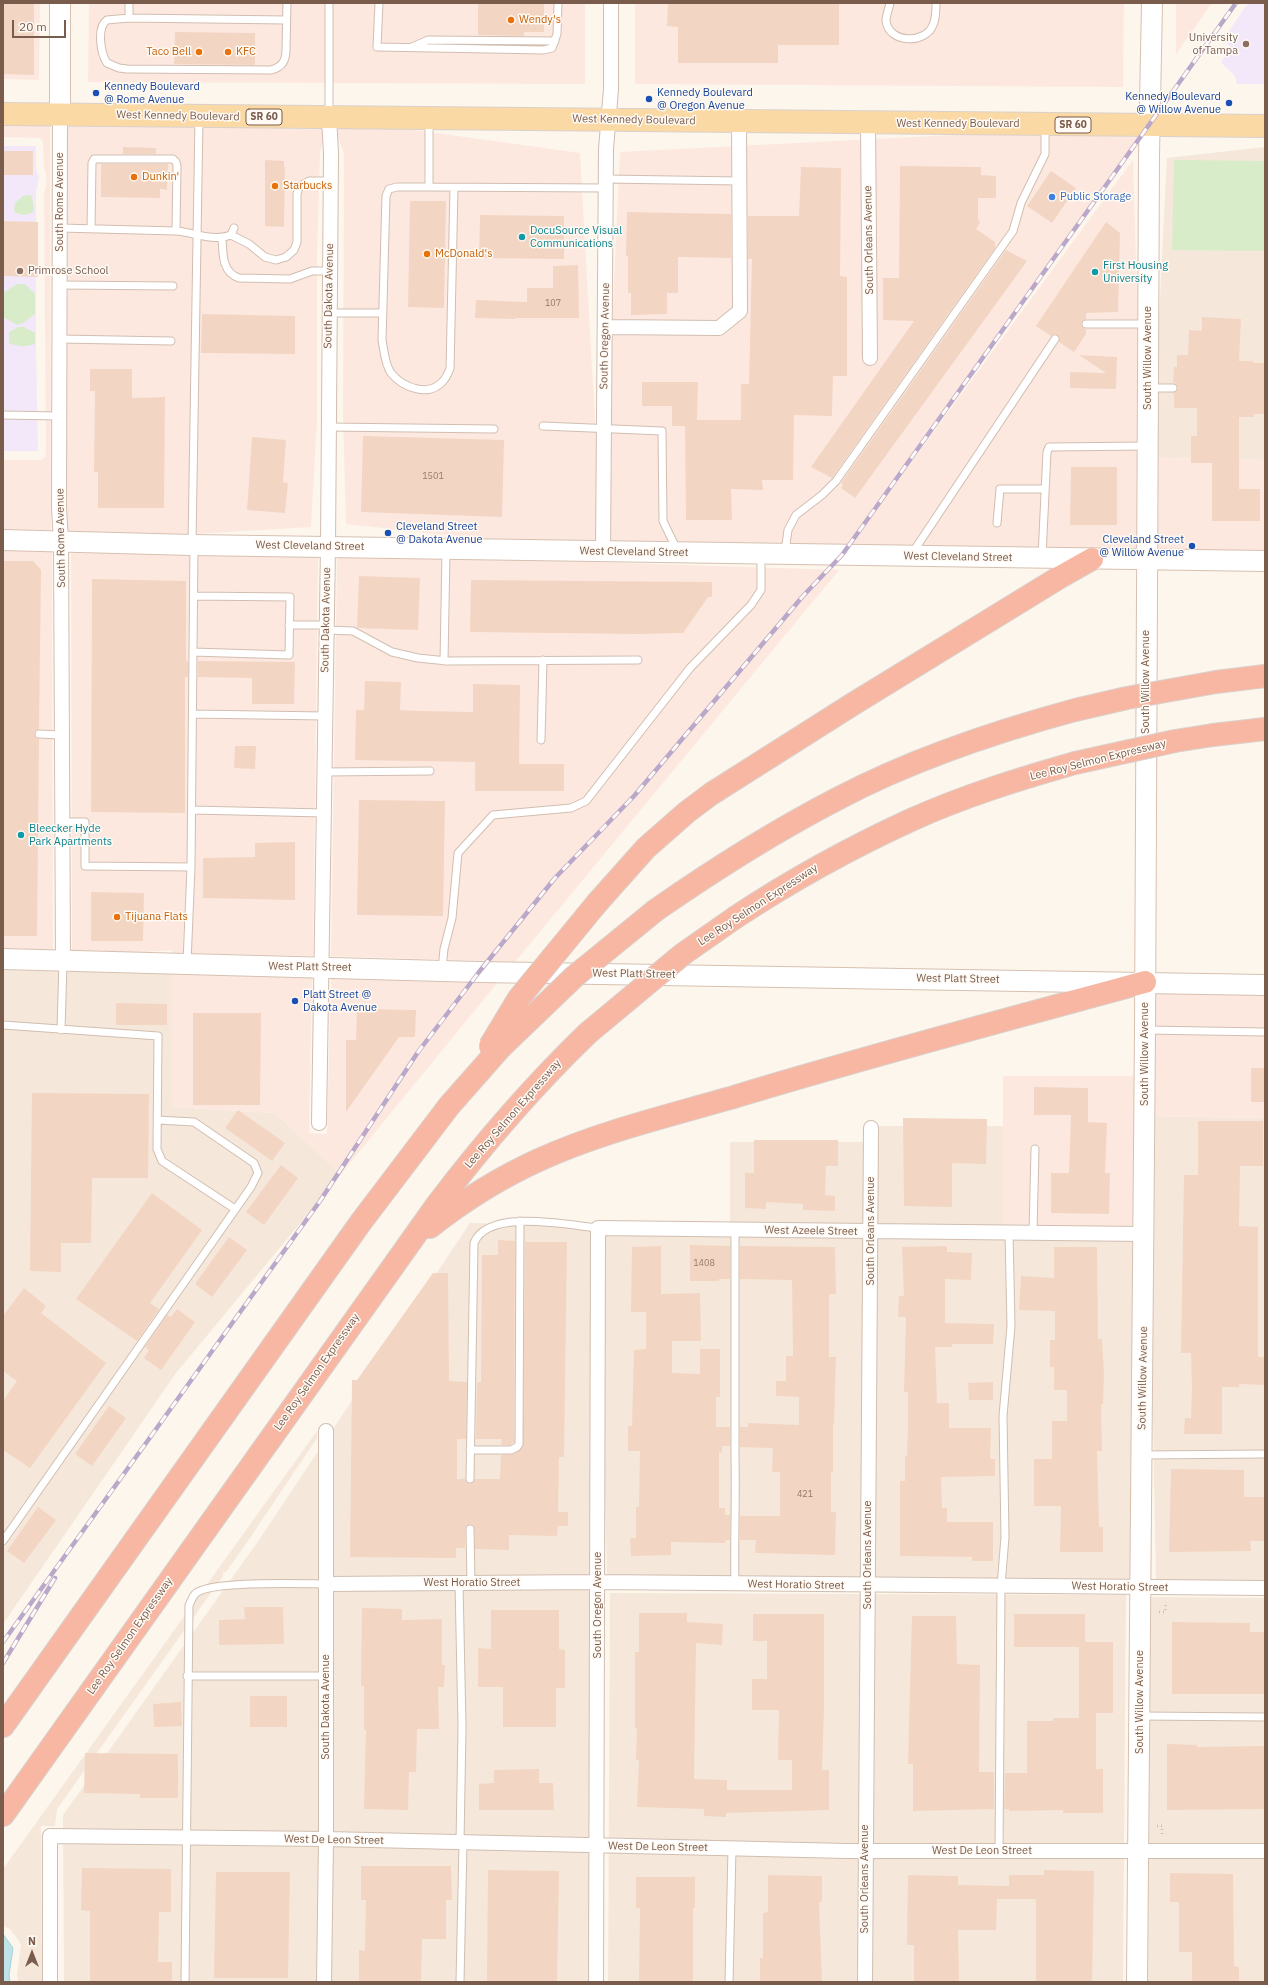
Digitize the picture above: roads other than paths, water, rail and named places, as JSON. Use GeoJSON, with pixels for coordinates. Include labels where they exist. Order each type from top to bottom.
{"type":"FeatureCollection","features":[{"type":"Feature","properties":{"kind":"highway"},"geometry":{"type":"LineString","coordinates":[[3,1726],[361,1222],[440,1118],[480,1070],[496,1047],[519,998],[597,903],[646,848],[687,812],[711,794],[859,700],[1092,559]]}},
{"type":"Feature","properties":{"kind":"highway"},"geometry":{"type":"LineString","coordinates":[[496,1047],[575,976],[656,910],[752,846],[866,785],[922,761],[1002,731],[1075,710],[1216,682],[1265,676]]}},
{"type":"Feature","properties":{"kind":"highway","name":"Lee Roy Selmon Expressway"},"geometry":{"type":"LineString","coordinates":[[3,1815],[410,1242],[466,1167],[552,1067],[588,1033],[683,954],[736,917],[813,869],[856,846],[913,819],[970,796],[1022,778],[1075,763],[1159,744],[1214,735],[1265,729]]}},
{"type":"Feature","properties":{"kind":"highway"},"geometry":{"type":"LineString","coordinates":[[410,1242],[450,1211],[494,1184],[541,1159],[582,1143],[796,1078],[1145,982]]}},
{"type":"Feature","properties":{"kind":"main road"},"geometry":{"type":"LineString","coordinates":[[60,3],[60,115]]}},
{"type":"Feature","properties":{"kind":"main road","name":"South Willow Avenue"},"geometry":{"type":"LineString","coordinates":[[1137,1982],[1144,1234],[1149,125],[1152,3]]}},
{"type":"Feature","properties":{"kind":"main road","name":"West Kennedy Boulevard"},"geometry":{"type":"LineString","coordinates":[[3,114],[1265,126]]}},
{"type":"Feature","properties":{"kind":"main road","name":"West Cleveland Street"},"geometry":{"type":"LineString","coordinates":[[3,540],[603,552],[1265,561]]}},
{"type":"Feature","properties":{"kind":"main road","name":"West Platt Street"},"geometry":{"type":"LineString","coordinates":[[3,959],[63,962],[442,970],[1265,985]]}},
{"type":"Feature","properties":{"kind":"street","name":"South Oregon Avenue"},"geometry":{"type":"LineString","coordinates":[[603,552],[606,183],[611,89],[611,3]]}},
{"type":"Feature","properties":{"kind":"street","name":"South Rome Avenue"},"geometry":{"type":"LineString","coordinates":[[60,115],[61,416],[59,507],[61,542],[63,962]]}},
{"type":"Feature","properties":{"kind":"street","name":"South Dakota Avenue"},"geometry":{"type":"LineString","coordinates":[[319,1123],[328,546],[329,271],[331,181],[329,118]]}},
{"type":"Feature","properties":{"kind":"street"},"geometry":{"type":"LineString","coordinates":[[605,327],[719,328],[740,311],[739,121]]}},
{"type":"Feature","properties":{"kind":"street","name":"South Orleans Avenue"},"geometry":{"type":"LineString","coordinates":[[868,123],[870,358]]}},
{"type":"Feature","properties":{"kind":"street","name":"South Orleans Avenue"},"geometry":{"type":"LineString","coordinates":[[865,1982],[871,1128]]}},
{"type":"Feature","properties":{"kind":"street","name":"South Oregon Avenue"},"geometry":{"type":"LineString","coordinates":[[596,1982],[598,1228]]}},
{"type":"Feature","properties":{"kind":"street","name":"West Azeele Street"},"geometry":{"type":"LineString","coordinates":[[598,1228],[1144,1234]]}},
{"type":"Feature","properties":{"kind":"street","name":"South Dakota Avenue"},"geometry":{"type":"LineString","coordinates":[[324,1982],[326,1839],[326,1431]]}},
{"type":"Feature","properties":{"kind":"street","name":"West Horatio Street"},"geometry":{"type":"LineString","coordinates":[[326,1584],[598,1582],[1265,1588]]}},
{"type":"Feature","properties":{"kind":"street","name":"West De Leon Street"},"geometry":{"type":"LineString","coordinates":[[50,1982],[50,1836],[326,1839],[866,1851],[1265,1852]]}},
{"type":"Feature","properties":{"kind":"lane"},"geometry":{"type":"LineString","coordinates":[[129,3],[130,18]]}},
{"type":"Feature","properties":{"kind":"lane"},"geometry":{"type":"LineString","coordinates":[[286,20],[130,18],[107,20],[102,26],[101,42],[104,59],[107,63],[119,68],[277,69],[284,62],[286,49],[287,3]]}},
{"type":"Feature","properties":{"kind":"lane"},"geometry":{"type":"LineString","coordinates":[[329,3],[329,118]]}},
{"type":"Feature","properties":{"kind":"lane"},"geometry":{"type":"LineString","coordinates":[[379,3],[377,48],[544,50],[552,48],[556,42],[558,3]]}},
{"type":"Feature","properties":{"kind":"lane"},"geometry":{"type":"LineString","coordinates":[[890,3],[886,21],[891,32],[900,38],[916,39],[925,34],[933,25],[936,3]]}},
{"type":"Feature","properties":{"kind":"lane"},"geometry":{"type":"LineString","coordinates":[[187,964],[192,810],[193,545],[199,116]]}},
{"type":"Feature","properties":{"kind":"lane"},"geometry":{"type":"LineString","coordinates":[[429,118],[429,188]]}},
{"type":"Feature","properties":{"kind":"lane"},"geometry":{"type":"LineString","coordinates":[[785,554],[788,530],[796,515],[822,495],[836,481],[1013,231],[1021,203],[1045,154],[1045,124]]}},
{"type":"Feature","properties":{"kind":"lane"},"geometry":{"type":"LineString","coordinates":[[91,229],[92,163],[94,159],[173,159],[177,166],[176,231]]}},
{"type":"Feature","properties":{"kind":"lane"},"geometry":{"type":"LineString","coordinates":[[60,228],[176,231],[198,236],[222,237],[232,232],[265,257],[276,260],[286,257],[294,250],[297,242],[297,194],[299,187],[309,181],[331,181]]}},
{"type":"Feature","properties":{"kind":"lane"},"geometry":{"type":"LineString","coordinates":[[454,188],[450,369],[443,381],[432,388],[422,390],[412,388],[391,373],[386,360],[382,340],[386,196],[389,189],[397,187],[454,188],[606,183],[740,181]]}},
{"type":"Feature","properties":{"kind":"lane"},"geometry":{"type":"LineString","coordinates":[[222,237],[226,267],[233,276],[239,278],[290,279],[312,271],[329,271]]}},
{"type":"Feature","properties":{"kind":"lane"},"geometry":{"type":"LineString","coordinates":[[60,285],[174,286]]}},
{"type":"Feature","properties":{"kind":"lane"},"geometry":{"type":"LineString","coordinates":[[329,313],[382,313]]}},
{"type":"Feature","properties":{"kind":"lane"},"geometry":{"type":"LineString","coordinates":[[1086,324],[1148,324]]}},
{"type":"Feature","properties":{"kind":"lane"},"geometry":{"type":"LineString","coordinates":[[60,339],[171,341]]}},
{"type":"Feature","properties":{"kind":"lane"},"geometry":{"type":"LineString","coordinates":[[910,556],[1055,339]]}},
{"type":"Feature","properties":{"kind":"lane"},"geometry":{"type":"LineString","coordinates":[[1148,388],[1173,388]]}},
{"type":"Feature","properties":{"kind":"lane"},"geometry":{"type":"LineString","coordinates":[[3,415],[61,416]]}},
{"type":"Feature","properties":{"kind":"lane"},"geometry":{"type":"LineString","coordinates":[[543,426],[662,431],[663,521],[679,553]]}},
{"type":"Feature","properties":{"kind":"lane"},"geometry":{"type":"LineString","coordinates":[[328,427],[494,429]]}},
{"type":"Feature","properties":{"kind":"lane"},"geometry":{"type":"LineString","coordinates":[[1041,558],[1047,452],[1049,447],[1147,446]]}},
{"type":"Feature","properties":{"kind":"lane"},"geometry":{"type":"LineString","coordinates":[[997,523],[1000,489],[1045,489]]}},
{"type":"Feature","properties":{"kind":"lane"},"geometry":{"type":"LineString","coordinates":[[444,661],[446,549]]}},
{"type":"Feature","properties":{"kind":"lane"},"geometry":{"type":"LineString","coordinates":[[442,970],[444,949],[452,918],[458,853],[494,815],[571,808],[586,801],[690,668],[751,605],[762,590],[762,554]]}},
{"type":"Feature","properties":{"kind":"lane"},"geometry":{"type":"LineString","coordinates":[[193,652],[289,655],[290,597],[194,596]]}},
{"type":"Feature","properties":{"kind":"lane"},"geometry":{"type":"LineString","coordinates":[[289,625],[326,627],[353,631],[392,652],[418,658],[444,661],[638,660]]}},
{"type":"Feature","properties":{"kind":"lane"},"geometry":{"type":"LineString","coordinates":[[541,740],[542,660]]}},
{"type":"Feature","properties":{"kind":"lane"},"geometry":{"type":"LineString","coordinates":[[193,714],[325,716]]}},
{"type":"Feature","properties":{"kind":"lane"},"geometry":{"type":"LineString","coordinates":[[39,734],[62,735]]}},
{"type":"Feature","properties":{"kind":"lane"},"geometry":{"type":"LineString","coordinates":[[324,772],[430,771]]}},
{"type":"Feature","properties":{"kind":"lane"},"geometry":{"type":"LineString","coordinates":[[192,810],[324,812]]}},
{"type":"Feature","properties":{"kind":"lane"},"geometry":{"type":"LineString","coordinates":[[62,822],[85,822],[85,866],[191,867]]}},
{"type":"Feature","properties":{"kind":"lane"},"geometry":{"type":"LineString","coordinates":[[61,1030],[63,962]]}},
{"type":"Feature","properties":{"kind":"lane"},"geometry":{"type":"LineString","coordinates":[[3,1025],[158,1036],[157,1149],[162,1161],[235,1209]]}},
{"type":"Feature","properties":{"kind":"lane"},"geometry":{"type":"LineString","coordinates":[[1145,1030],[1265,1032]]}},
{"type":"Feature","properties":{"kind":"lane"},"geometry":{"type":"LineString","coordinates":[[3,1541],[235,1209],[258,1173],[254,1163],[194,1122],[157,1120]]}},
{"type":"Feature","properties":{"kind":"lane"},"geometry":{"type":"LineString","coordinates":[[1033,1233],[1035,1149]]}},
{"type":"Feature","properties":{"kind":"lane"},"geometry":{"type":"LineString","coordinates":[[470,1450],[511,1450],[519,1444],[520,1221]]}},
{"type":"Feature","properties":{"kind":"lane"},"geometry":{"type":"LineString","coordinates":[[470,1479],[474,1243],[476,1236],[490,1225],[502,1222],[520,1221],[598,1228]]}},
{"type":"Feature","properties":{"kind":"lane"},"geometry":{"type":"LineString","coordinates":[[735,1230],[734,1376],[736,1457],[734,1526],[736,1584]]}},
{"type":"Feature","properties":{"kind":"lane"},"geometry":{"type":"LineString","coordinates":[[999,1851],[1001,1586],[1005,1537],[1003,1416],[1011,1326],[1008,1233]]}},
{"type":"Feature","properties":{"kind":"lane"},"geometry":{"type":"LineString","coordinates":[[1142,1455],[1265,1454]]}},
{"type":"Feature","properties":{"kind":"lane"},"geometry":{"type":"LineString","coordinates":[[460,1982],[465,1583],[470,1529]]}},
{"type":"Feature","properties":{"kind":"lane"},"geometry":{"type":"LineString","coordinates":[[185,1982],[185,1838],[189,1605],[195,1594],[208,1588],[227,1585],[326,1584]]}},
{"type":"Feature","properties":{"kind":"lane"},"geometry":{"type":"LineString","coordinates":[[187,1676],[326,1676]]}},
{"type":"Feature","properties":{"kind":"lane"},"geometry":{"type":"LineString","coordinates":[[1140,1716],[1265,1717]]}},
{"type":"Feature","properties":{"kind":"lane"},"geometry":{"type":"LineString","coordinates":[[729,1982],[732,1849]]}},
{"type":"Feature","properties":{"kind":"water"},"geometry":{"type":"Polygon","coordinates":[[[3,1934],[13,1948],[9,1975],[10,1982],[3,1982],[3,1934]]]}},
{"type":"Feature","properties":{"kind":"railway"},"geometry":{"type":"LineString","coordinates":[[3,1642],[320,1201],[418,1052],[479,972],[555,878],[634,796],[803,596],[842,555],[1236,3]]}},
{"type":"Feature","properties":{"kind":"railway"},"geometry":{"type":"LineString","coordinates":[[3,1663],[55,1578]]}},
{"type":"Feature","properties":{"kind":"place","name":"Wendy's"},"geometry":{"type":"Point","coordinates":[511,20]}},
{"type":"Feature","properties":{"kind":"place","name":"University of Tampa"},"geometry":{"type":"Point","coordinates":[1246,44]}},
{"type":"Feature","properties":{"kind":"place","name":"Taco Bell"},"geometry":{"type":"Point","coordinates":[199,52]}},
{"type":"Feature","properties":{"kind":"place","name":"KFC"},"geometry":{"type":"Point","coordinates":[228,52]}},
{"type":"Feature","properties":{"kind":"place","name":"Kennedy Boulevard @ Rome Avenue"},"geometry":{"type":"Point","coordinates":[96,93]}},
{"type":"Feature","properties":{"kind":"place","name":"Kennedy Boulevard @ Oregon Avenue"},"geometry":{"type":"Point","coordinates":[649,99]}},
{"type":"Feature","properties":{"kind":"place","name":"Kennedy Boulevard @ Willow Avenue"},"geometry":{"type":"Point","coordinates":[1229,103]}},
{"type":"Feature","properties":{"kind":"place","name":"Dunkin'"},"geometry":{"type":"Point","coordinates":[134,177]}},
{"type":"Feature","properties":{"kind":"place","name":"Starbucks"},"geometry":{"type":"Point","coordinates":[275,186]}},
{"type":"Feature","properties":{"kind":"place","name":"Public Storage"},"geometry":{"type":"Point","coordinates":[1052,197]}},
{"type":"Feature","properties":{"kind":"place","name":"DocuSource Visual Communications"},"geometry":{"type":"Point","coordinates":[522,237]}},
{"type":"Feature","properties":{"kind":"place","name":"McDonald's"},"geometry":{"type":"Point","coordinates":[427,254]}},
{"type":"Feature","properties":{"kind":"place","name":"Primrose School"},"geometry":{"type":"Point","coordinates":[20,271]}},
{"type":"Feature","properties":{"kind":"place","name":"First Housing University"},"geometry":{"type":"Point","coordinates":[1095,272]}},
{"type":"Feature","properties":{"kind":"place","name":"Cleveland Street @ Dakota Avenue"},"geometry":{"type":"Point","coordinates":[388,533]}},
{"type":"Feature","properties":{"kind":"place","name":"Cleveland Street @ Willow Avenue"},"geometry":{"type":"Point","coordinates":[1192,546]}},
{"type":"Feature","properties":{"kind":"place","name":"Bleecker Hyde Park Apartments"},"geometry":{"type":"Point","coordinates":[21,835]}},
{"type":"Feature","properties":{"kind":"place","name":"Tijuana Flats"},"geometry":{"type":"Point","coordinates":[117,917]}},
{"type":"Feature","properties":{"kind":"place","name":"Platt Street @ Dakota Avenue"},"geometry":{"type":"Point","coordinates":[295,1001]}}]}
